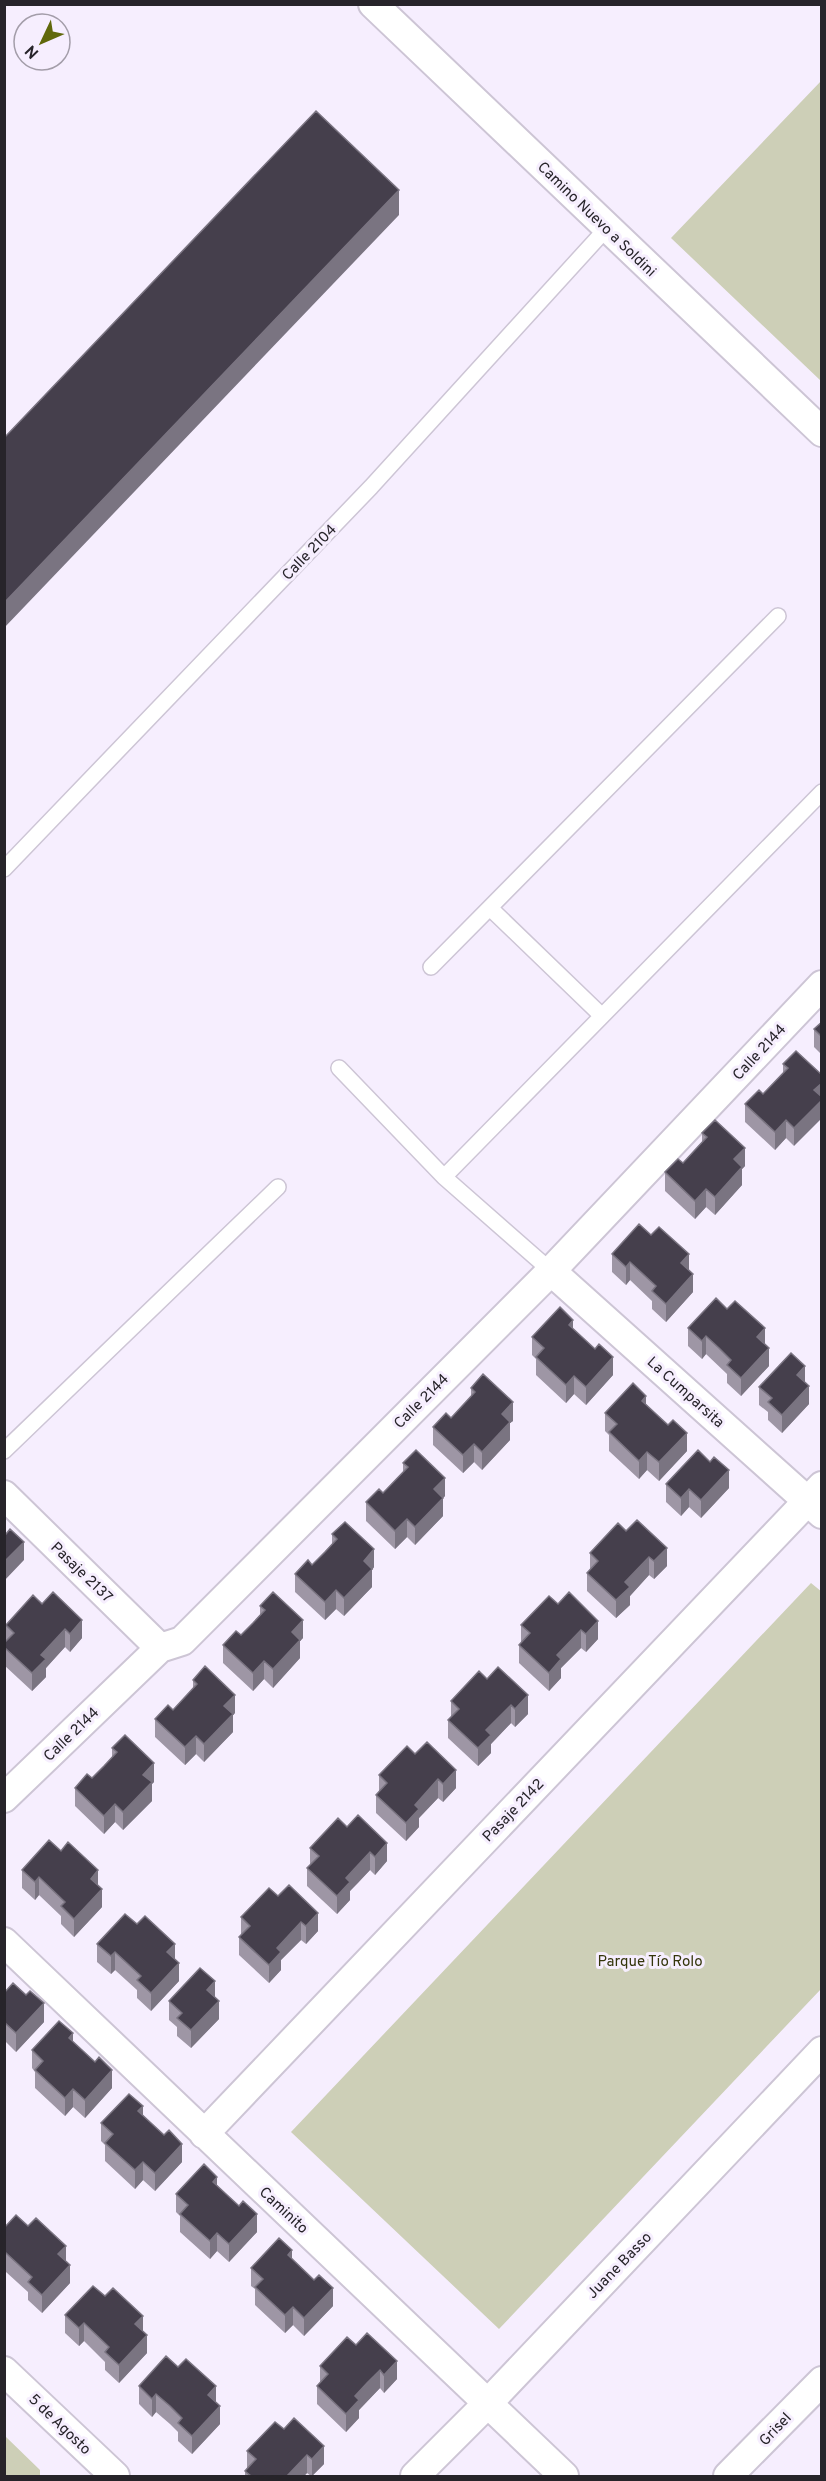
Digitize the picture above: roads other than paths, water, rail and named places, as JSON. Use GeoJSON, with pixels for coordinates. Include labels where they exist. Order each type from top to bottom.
{"type":"FeatureCollection","features":[{"type":"Feature","properties":{"kind":"street","name":"Camino Nuevo a Soldini"},"geometry":{"type":"LineString","coordinates":[[373,4],[606,229],[822,432]]}},
{"type":"Feature","properties":{"kind":"street","name":"Calle 2144"},"geometry":{"type":"LineString","coordinates":[[4,1798],[160,1648],[182,1641],[551,1271],[822,985]]}},
{"type":"Feature","properties":{"kind":"street","name":"La Cumparsita"},"geometry":{"type":"LineString","coordinates":[[551,1271],[817,1500]]}},
{"type":"Feature","properties":{"kind":"street","name":"Pasaje 2137"},"geometry":{"type":"LineString","coordinates":[[4,1496],[160,1648]]}},
{"type":"Feature","properties":{"kind":"street","name":"Pasaje 2142"},"geometry":{"type":"LineString","coordinates":[[204,2134],[817,1500]]}},
{"type":"Feature","properties":{"kind":"street","name":"Caminito"},"geometry":{"type":"LineString","coordinates":[[4,1942],[564,2476]]}},
{"type":"Feature","properties":{"kind":"street","name":"Juane Basso"},"geometry":{"type":"LineString","coordinates":[[415,2476],[488,2403],[822,2051]]}},
{"type":"Feature","properties":{"kind":"street","name":"5 de Agosto"},"geometry":{"type":"LineString","coordinates":[[4,2371],[115,2476]]}},
{"type":"Feature","properties":{"kind":"street","name":"Grisel"},"geometry":{"type":"LineString","coordinates":[[728,2476],[822,2380]]}},
{"type":"Feature","properties":{"kind":"lane","name":"Calle 2104"},"geometry":{"type":"LineString","coordinates":[[4,869],[371,487],[606,229]]}},
{"type":"Feature","properties":{"kind":"lane"},"geometry":{"type":"LineString","coordinates":[[431,968],[778,616]]}},
{"type":"Feature","properties":{"kind":"lane"},"geometry":{"type":"LineString","coordinates":[[444,1177],[822,792]]}},
{"type":"Feature","properties":{"kind":"lane"},"geometry":{"type":"LineString","coordinates":[[490,908],[602,1016]]}},
{"type":"Feature","properties":{"kind":"lane"},"geometry":{"type":"LineString","coordinates":[[339,1068],[444,1177],[551,1271]]}},
{"type":"Feature","properties":{"kind":"lane"},"geometry":{"type":"LineString","coordinates":[[4,1451],[278,1187]]}},
{"type":"Feature","properties":{"kind":"park label","name":"Parque Tío Rolo"},"geometry":{"type":"Point","coordinates":[650,1961]}}]}
